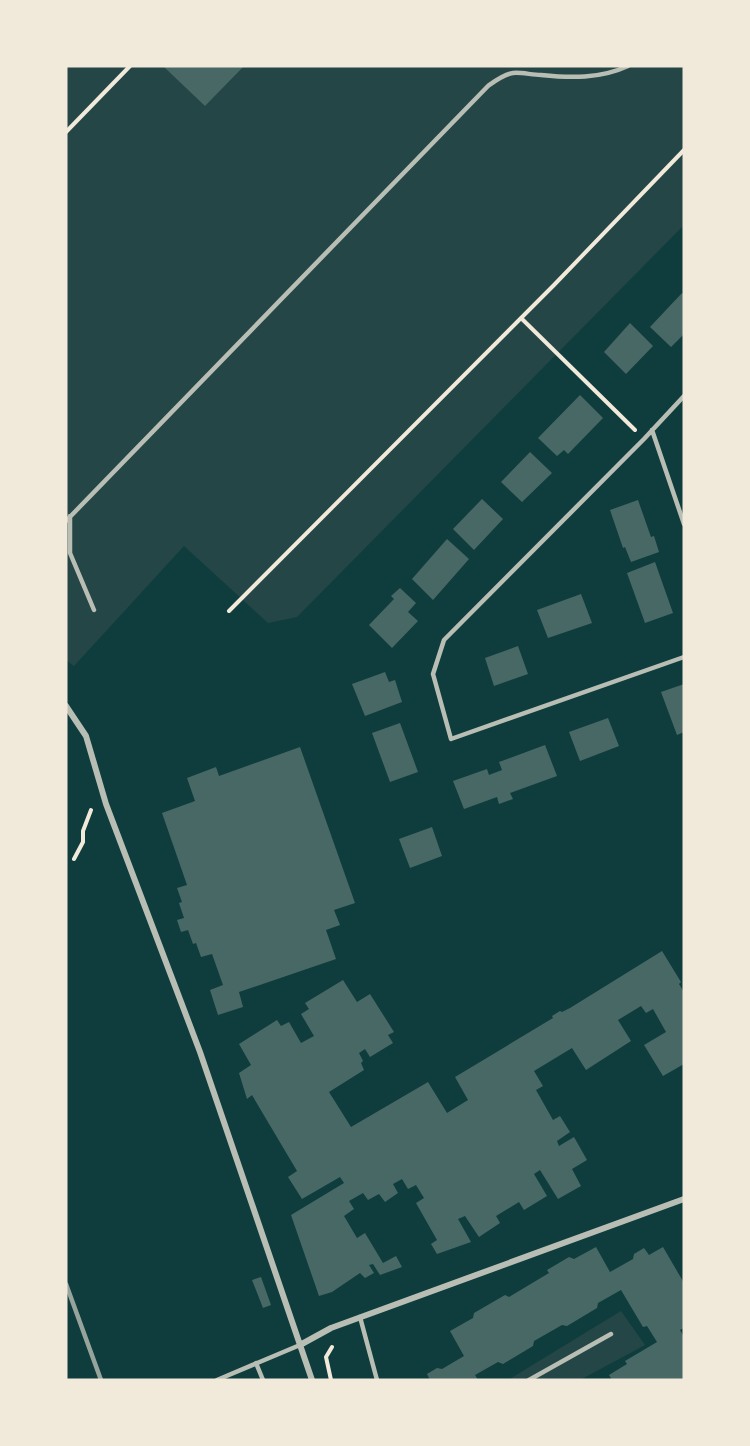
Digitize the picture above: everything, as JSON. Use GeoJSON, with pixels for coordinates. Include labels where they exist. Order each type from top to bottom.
{"type":"FeatureCollection","features":[{"type":"Feature","properties":{"kind":"street"},"geometry":{"type":"LineString","coordinates":[[66,706],[86,736],[106,804],[200,1052],[312,1380]]}},
{"type":"Feature","properties":{"kind":"street"},"geometry":{"type":"LineString","coordinates":[[300,1345],[331,1328],[684,1199]]}},
{"type":"Feature","properties":{"kind":"lane"},"geometry":{"type":"LineString","coordinates":[[66,521],[488,86],[503,76],[513,73],[564,77],[592,76],[617,71],[628,66]]}},
{"type":"Feature","properties":{"kind":"lane"},"geometry":{"type":"LineString","coordinates":[[684,396],[444,640],[433,674],[452,739],[684,657]]}},
{"type":"Feature","properties":{"kind":"lane"},"geometry":{"type":"LineString","coordinates":[[652,430],[684,524]]}},
{"type":"Feature","properties":{"kind":"lane"},"geometry":{"type":"LineString","coordinates":[[70,516],[70,553],[93,610]]}},
{"type":"Feature","properties":{"kind":"lane"},"geometry":{"type":"LineString","coordinates":[[360,1317],[377,1380]]}},
{"type":"Feature","properties":{"kind":"lane"},"geometry":{"type":"LineString","coordinates":[[530,1380],[611,1334]]}},
{"type":"Feature","properties":{"kind":"lane"},"geometry":{"type":"LineString","coordinates":[[217,1380],[300,1345]]}},
{"type":"Feature","properties":{"kind":"lane"},"geometry":{"type":"LineString","coordinates":[[256,1364],[263,1380]]}},
{"type":"Feature","properties":{"kind":"path"},"geometry":{"type":"LineString","coordinates":[[66,132],[130,66]]}},
{"type":"Feature","properties":{"kind":"path"},"geometry":{"type":"LineString","coordinates":[[229,611],[521,318],[684,150]]}},
{"type":"Feature","properties":{"kind":"path"},"geometry":{"type":"LineString","coordinates":[[521,318],[644,439]]}},
{"type":"Feature","properties":{"kind":"path"},"geometry":{"type":"LineString","coordinates":[[74,859],[83,842],[83,831],[90,810],[106,804]]}},
{"type":"Feature","properties":{"kind":"shaded area"},"geometry":{"type":"Polygon","coordinates":[[[66,66],[684,66],[684,225],[297,617],[268,623],[184,546],[74,666],[66,660],[66,66]]]}},
{"type":"Feature","properties":{"kind":"shaded area"},"geometry":{"type":"Polygon","coordinates":[[[621,1311],[645,1345],[580,1380],[508,1380],[621,1311]]]}},
{"type":"Feature","properties":{"kind":"building"},"geometry":{"type":"Polygon","coordinates":[[[163,66],[244,66],[205,106],[163,66]]]}},
{"type":"Feature","properties":{"kind":"building"},"geometry":{"type":"Polygon","coordinates":[[[682,293],[684,295],[684,334],[671,347],[650,327],[682,293]]]}},
{"type":"Feature","properties":{"kind":"building"},"geometry":{"type":"Polygon","coordinates":[[[630,323],[653,346],[626,374],[604,352],[630,323]]]}},
{"type":"Feature","properties":{"kind":"building"},"geometry":{"type":"Polygon","coordinates":[[[580,395],[603,418],[568,454],[564,450],[557,456],[538,438],[580,395]]]}},
{"type":"Feature","properties":{"kind":"building"},"geometry":{"type":"Polygon","coordinates":[[[530,452],[552,473],[522,502],[501,482],[530,452]]]}},
{"type":"Feature","properties":{"kind":"building"},"geometry":{"type":"Polygon","coordinates":[[[482,499],[503,519],[474,550],[453,529],[482,499]]]}},
{"type":"Feature","properties":{"kind":"building"},"geometry":{"type":"Polygon","coordinates":[[[638,500],[651,537],[654,536],[659,552],[631,562],[625,547],[623,548],[610,510],[638,500]]]}},
{"type":"Feature","properties":{"kind":"building"},"geometry":{"type":"Polygon","coordinates":[[[447,539],[469,559],[433,600],[412,579],[447,539]]]}},
{"type":"Feature","properties":{"kind":"building"},"geometry":{"type":"Polygon","coordinates":[[[655,562],[673,613],[645,623],[627,573],[655,562]]]}},
{"type":"Feature","properties":{"kind":"building"},"geometry":{"type":"Polygon","coordinates":[[[400,588],[416,603],[408,612],[418,621],[392,648],[369,625],[394,599],[391,596],[400,588]]]}},
{"type":"Feature","properties":{"kind":"building"},"geometry":{"type":"Polygon","coordinates":[[[581,594],[592,623],[548,638],[537,610],[581,594]]]}},
{"type":"Feature","properties":{"kind":"building"},"geometry":{"type":"Polygon","coordinates":[[[518,646],[528,674],[494,686],[485,658],[518,646]]]}},
{"type":"Feature","properties":{"kind":"building"},"geometry":{"type":"Polygon","coordinates":[[[385,672],[389,682],[395,680],[402,702],[365,716],[352,684],[385,672]]]}},
{"type":"Feature","properties":{"kind":"building"},"geometry":{"type":"Polygon","coordinates":[[[684,684],[684,732],[677,735],[661,692],[684,684]]]}},
{"type":"Feature","properties":{"kind":"building"},"geometry":{"type":"Polygon","coordinates":[[[608,718],[619,746],[580,761],[569,732],[608,718]]]}},
{"type":"Feature","properties":{"kind":"building"},"geometry":{"type":"Polygon","coordinates":[[[400,723],[418,772],[390,782],[372,733],[400,723]]]}},
{"type":"Feature","properties":{"kind":"building"},"geometry":{"type":"Polygon","coordinates":[[[545,745],[557,776],[510,793],[513,799],[499,804],[497,797],[464,809],[453,781],[487,769],[489,775],[502,770],[499,762],[545,745]]]}},
{"type":"Feature","properties":{"kind":"building"},"geometry":{"type":"Polygon","coordinates":[[[300,747],[355,903],[334,910],[340,925],[326,930],[336,959],[239,992],[243,1007],[218,1015],[210,990],[223,985],[212,954],[201,957],[188,930],[181,932],[177,920],[184,918],[177,888],[187,885],[162,813],[195,801],[187,778],[216,767],[219,776],[300,747]]]}},
{"type":"Feature","properties":{"kind":"building"},"geometry":{"type":"Polygon","coordinates":[[[432,827],[442,856],[410,868],[399,839],[432,827]]]}},
{"type":"Feature","properties":{"kind":"building"},"geometry":{"type":"Polygon","coordinates":[[[662,951],[681,982],[679,984],[684,992],[684,1064],[663,1076],[644,1045],[666,1032],[653,1009],[646,1013],[641,1006],[618,1020],[631,1041],[586,1070],[572,1048],[534,1071],[543,1086],[536,1090],[553,1120],[560,1116],[570,1132],[557,1141],[559,1146],[574,1137],[587,1160],[572,1169],[581,1186],[558,1199],[540,1170],[534,1174],[547,1196],[524,1210],[519,1202],[496,1216],[500,1223],[479,1237],[465,1216],[458,1219],[471,1242],[437,1254],[431,1244],[437,1240],[416,1203],[424,1198],[416,1185],[408,1189],[402,1179],[393,1184],[398,1193],[385,1202],[379,1194],[368,1200],[363,1193],[349,1201],[354,1209],[344,1216],[357,1238],[365,1233],[383,1263],[396,1256],[402,1267],[380,1275],[373,1264],[369,1265],[374,1273],[365,1278],[360,1273],[332,1292],[319,1296],[291,1215],[344,1183],[340,1177],[302,1199],[288,1177],[297,1171],[252,1095],[247,1099],[239,1073],[251,1065],[239,1044],[277,1020],[281,1026],[289,1022],[301,1043],[314,1036],[301,1014],[309,1009],[305,1003],[343,980],[357,1002],[370,994],[394,1032],[388,1035],[393,1043],[370,1057],[365,1049],[359,1053],[364,1070],[329,1092],[351,1127],[428,1082],[447,1113],[468,1100],[455,1077],[662,951]]]}},
{"type":"Feature","properties":{"kind":"building"},"geometry":{"type":"Polygon","coordinates":[[[596,1247],[610,1272],[633,1259],[634,1254],[644,1248],[649,1255],[663,1247],[684,1283],[684,1328],[680,1330],[684,1337],[684,1380],[612,1380],[609,1375],[627,1364],[625,1361],[657,1342],[647,1326],[643,1327],[621,1290],[598,1303],[597,1308],[567,1326],[562,1325],[534,1341],[533,1346],[503,1364],[498,1362],[475,1375],[478,1380],[430,1380],[427,1374],[437,1368],[442,1369],[464,1356],[450,1331],[473,1318],[474,1313],[505,1295],[509,1297],[549,1273],[547,1270],[569,1257],[574,1259],[596,1247]]]}},
{"type":"Feature","properties":{"kind":"building"},"geometry":{"type":"Polygon","coordinates":[[[261,1277],[271,1305],[263,1308],[252,1280],[261,1277]]]}},
{"type":"Feature","properties":{"kind":"railway"},"geometry":{"type":"LineString","coordinates":[[66,1284],[101,1380]]}}]}
